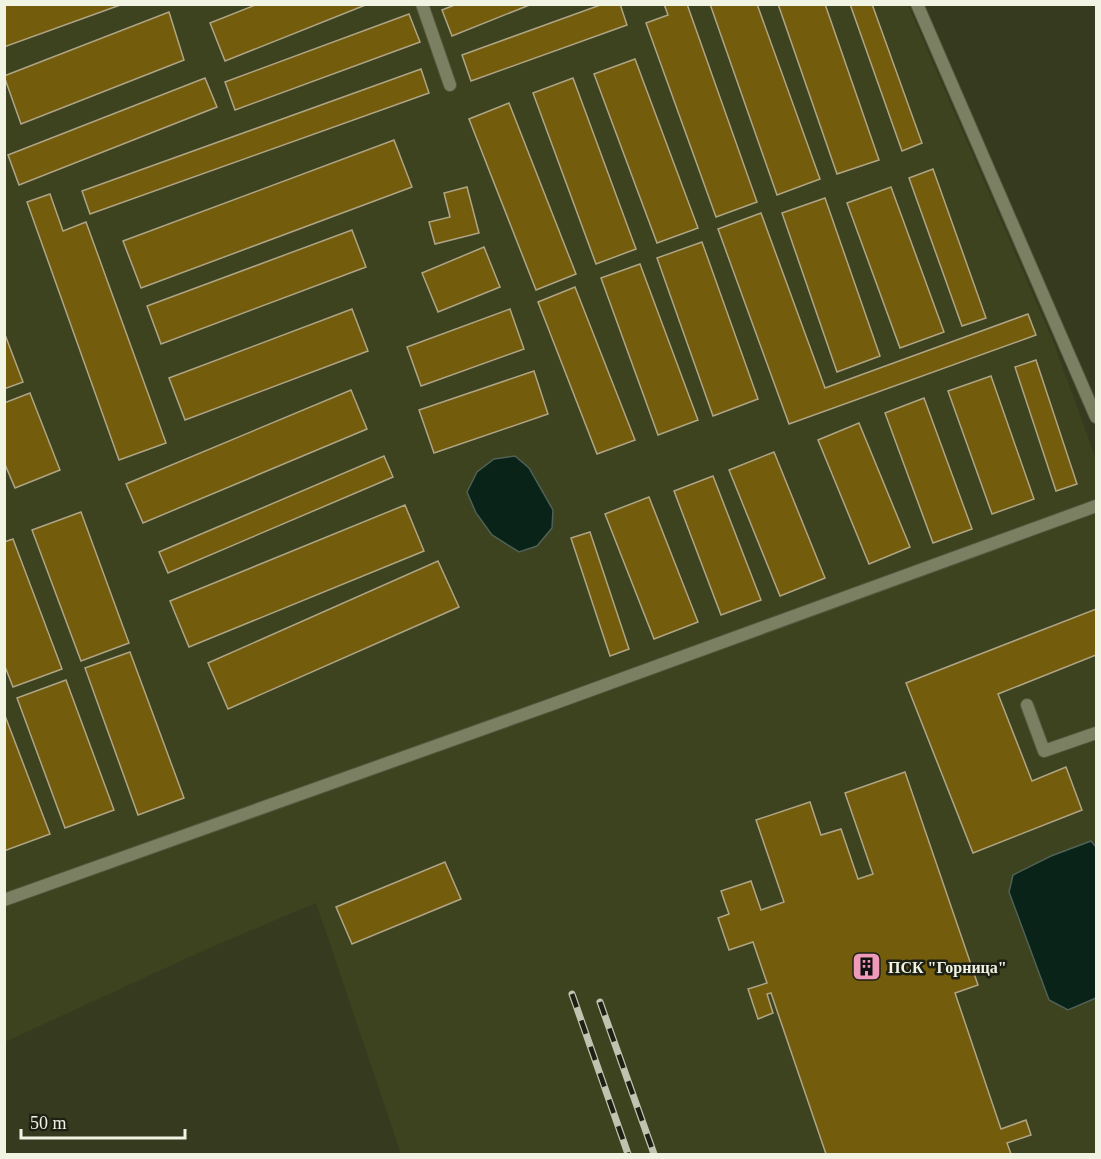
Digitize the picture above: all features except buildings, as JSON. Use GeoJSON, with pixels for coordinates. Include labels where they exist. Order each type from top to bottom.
{"type":"FeatureCollection","features":[{"type":"Feature","properties":{"kind":"lane"},"geometry":{"type":"LineString","coordinates":[[422,4],[450,85]]}},
{"type":"Feature","properties":{"kind":"lane"},"geometry":{"type":"LineString","coordinates":[[917,4],[1096,417]]}},
{"type":"Feature","properties":{"kind":"lane"},"geometry":{"type":"LineString","coordinates":[[4,900],[539,709],[1096,506]]}},
{"type":"Feature","properties":{"kind":"lane"},"geometry":{"type":"LineString","coordinates":[[1026,705],[1044,751],[1096,733]]}},
{"type":"Feature","properties":{"kind":"shaded area"},"geometry":{"type":"Polygon","coordinates":[[[4,5],[908,5],[1053,341],[1096,459],[1096,1154],[401,1154],[316,903],[207,949],[5,1042],[4,5]]]}},
{"type":"Feature","properties":{"kind":"shaded area"},"geometry":{"type":"Polygon","coordinates":[[[515,456],[529,468],[553,510],[552,528],[537,546],[519,552],[492,535],[476,513],[467,492],[477,472],[494,459],[515,456]]]}},
{"type":"Feature","properties":{"kind":"shaded area"},"geometry":{"type":"Polygon","coordinates":[[[1091,841],[1096,847],[1096,998],[1068,1010],[1049,1000],[1009,892],[1013,875],[1051,856],[1091,841]]]}},
{"type":"Feature","properties":{"kind":"railway"},"geometry":{"type":"LineString","coordinates":[[572,994],[628,1154]]}},
{"type":"Feature","properties":{"kind":"railway"},"geometry":{"type":"LineString","coordinates":[[600,1002],[654,1154]]}},
{"type":"Feature","properties":{"kind":"place","name":"ПСК \"Горница\""},"geometry":{"type":"Point","coordinates":[867,967]}}]}
